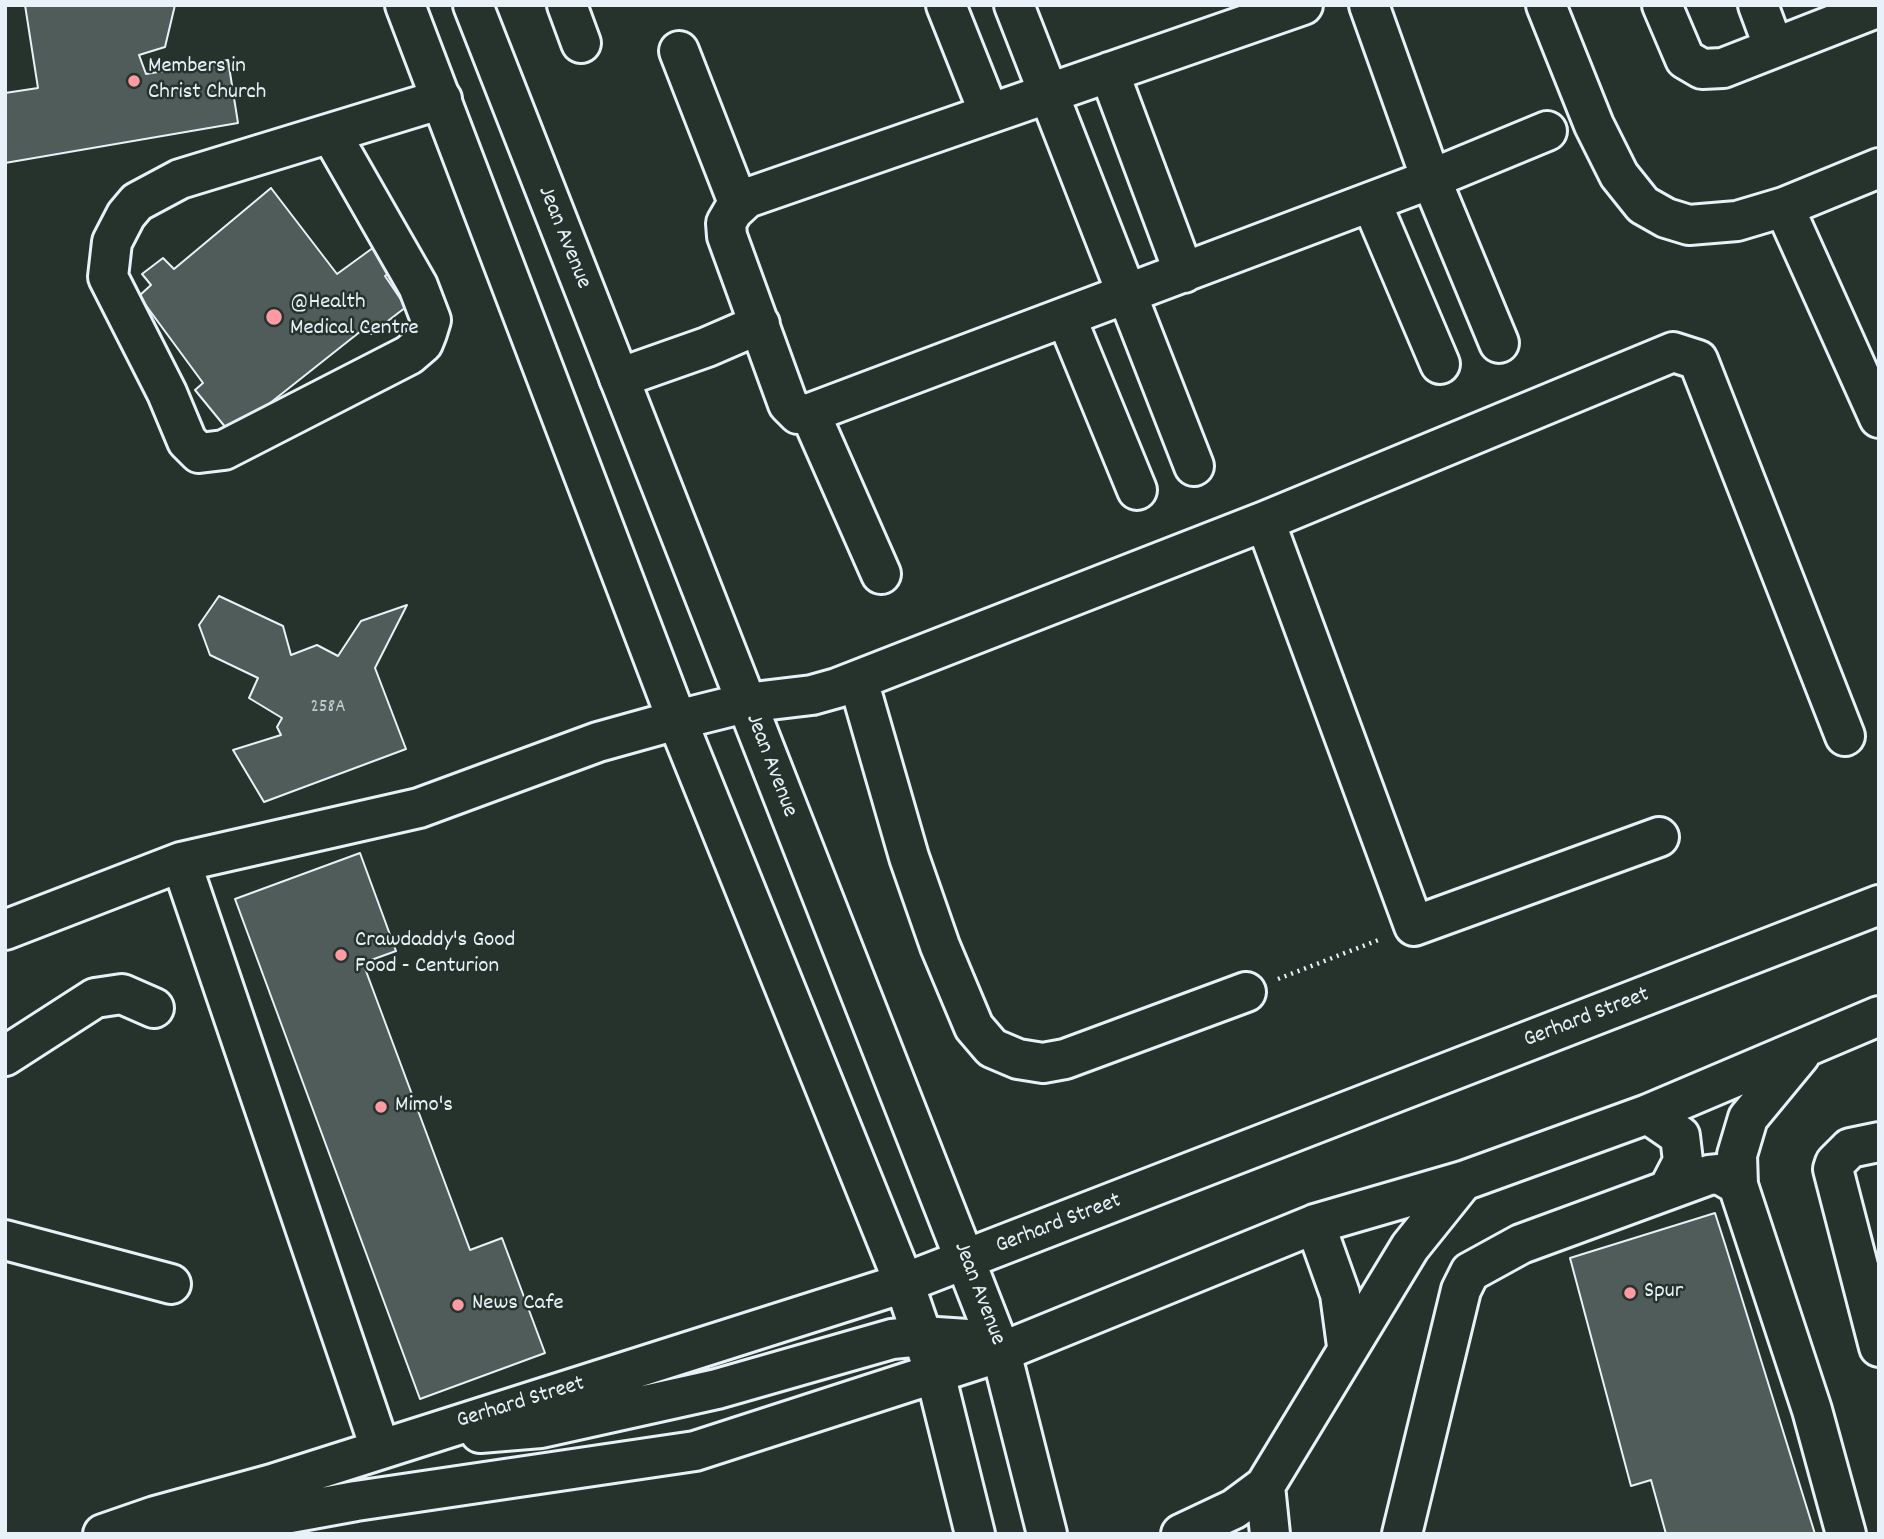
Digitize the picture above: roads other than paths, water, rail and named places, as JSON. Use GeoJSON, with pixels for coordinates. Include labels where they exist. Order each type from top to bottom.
{"type":"FeatureCollection","features":[{"type":"Feature","properties":{"kind":"street"},"geometry":{"type":"LineString","coordinates":[[405,5],[677,720],[904,1283],[934,1373],[975,1534]]}},
{"type":"Feature","properties":{"kind":"street","name":"Jean Avenue"},"geometry":{"type":"LineString","coordinates":[[472,5],[1001,1352],[1047,1534]]}},
{"type":"Feature","properties":{"kind":"street"},"geometry":{"type":"LineString","coordinates":[[567,5],[581,43]]}},
{"type":"Feature","properties":{"kind":"street"},"geometry":{"type":"LineString","coordinates":[[946,5],[989,113]]}},
{"type":"Feature","properties":{"kind":"street"},"geometry":{"type":"LineString","coordinates":[[1014,5],[1194,466]]}},
{"type":"Feature","properties":{"kind":"street"},"geometry":{"type":"LineString","coordinates":[[1369,5],[1431,179],[1499,343]]}},
{"type":"Feature","properties":{"kind":"street"},"geometry":{"type":"LineString","coordinates":[[1546,5],[1594,125],[1619,176],[1643,205],[1666,218],[1689,226],[1737,221],[1784,207],[1879,168]]}},
{"type":"Feature","properties":{"kind":"street"},"geometry":{"type":"LineString","coordinates":[[1662,5],[1685,59],[1702,69],[1723,68],[1869,8]]}},
{"type":"Feature","properties":{"kind":"street"},"geometry":{"type":"LineString","coordinates":[[1758,5],[1774,48]]}},
{"type":"Feature","properties":{"kind":"street"},"geometry":{"type":"LineString","coordinates":[[1297,6],[760,193],[739,205],[726,223],[726,230],[788,404],[798,414],[810,413],[1372,204],[1547,131]]}},
{"type":"Feature","properties":{"kind":"street"},"geometry":{"type":"LineString","coordinates":[[679,51],[739,205]]}},
{"type":"Feature","properties":{"kind":"street"},"geometry":{"type":"LineString","coordinates":[[1109,72],[1184,273]]}},
{"type":"Feature","properties":{"kind":"street"},"geometry":{"type":"LineString","coordinates":[[331,134],[418,286],[431,320],[428,332],[423,343],[409,355],[225,450],[199,453],[187,441],[167,393],[108,277],[109,256],[116,229],[137,202],[180,179],[442,99]]}},
{"type":"Feature","properties":{"kind":"street"},"geometry":{"type":"LineString","coordinates":[[1372,204],[1440,364]]}},
{"type":"Feature","properties":{"kind":"street"},"geometry":{"type":"LineString","coordinates":[[1784,207],[1879,418]]}},
{"type":"Feature","properties":{"kind":"street"},"geometry":{"type":"LineString","coordinates":[[1066,317],[1137,490]]}},
{"type":"Feature","properties":{"kind":"street"},"geometry":{"type":"LineString","coordinates":[[619,378],[707,347],[760,324]]}},
{"type":"Feature","properties":{"kind":"street"},"geometry":{"type":"LineString","coordinates":[[5,930],[181,862],[400,814],[598,742],[745,703],[812,695],[858,680],[1265,521],[1673,352],[1691,355],[1698,360],[1845,736]]}},
{"type":"Feature","properties":{"kind":"street"},"geometry":{"type":"LineString","coordinates":[[810,413],[881,574]]}},
{"type":"Feature","properties":{"kind":"street"},"geometry":{"type":"LineString","coordinates":[[1265,521],[1414,926],[1659,837]]}},
{"type":"Feature","properties":{"kind":"street"},"geometry":{"type":"LineString","coordinates":[[858,680],[909,857],[940,946],[974,1027],[992,1048],[1018,1059],[1043,1063],[1065,1059],[1245,992]]}},
{"type":"Feature","properties":{"kind":"street"},"geometry":{"type":"LineString","coordinates":[[181,862],[396,1443],[541,1427],[718,1389],[892,1339],[922,1336],[978,1341],[1001,1352]]}},
{"type":"Feature","properties":{"kind":"street","name":"Gerhard Street"},"geometry":{"type":"LineString","coordinates":[[103,1534],[904,1283],[1879,905]]}},
{"type":"Feature","properties":{"kind":"street"},"geometry":{"type":"LineString","coordinates":[[5,1056],[95,998],[122,994],[154,1008]]}},
{"type":"Feature","properties":{"kind":"street"},"geometry":{"type":"LineString","coordinates":[[178,1534],[356,1501],[695,1451],[1001,1352],[1315,1224],[1463,1181],[1648,1114],[1879,1016]]}},
{"type":"Feature","properties":{"kind":"street"},"geometry":{"type":"LineString","coordinates":[[1806,1048],[1748,1118],[1737,1155],[1738,1185],[1812,1410],[1846,1534]]}},
{"type":"Feature","properties":{"kind":"street"},"geometry":{"type":"LineString","coordinates":[[1648,1114],[1680,1136],[1684,1149],[1684,1161],[1668,1189]]}},
{"type":"Feature","properties":{"kind":"street"},"geometry":{"type":"LineString","coordinates":[[1879,1142],[1850,1148],[1835,1163],[1833,1170],[1879,1347]]}},
{"type":"Feature","properties":{"kind":"street"},"geometry":{"type":"LineString","coordinates":[[1402,1534],[1466,1277],[1521,1244],[1709,1174],[1719,1174],[1738,1185]]}},
{"type":"Feature","properties":{"kind":"street"},"geometry":{"type":"LineString","coordinates":[[1181,1534],[1234,1509],[1265,1486],[1347,1346],[1410,1247],[1463,1181]]}},
{"type":"Feature","properties":{"kind":"street"},"geometry":{"type":"LineString","coordinates":[[1315,1224],[1340,1294],[1347,1346]]}},
{"type":"Feature","properties":{"kind":"street"},"geometry":{"type":"LineString","coordinates":[[5,1240],[171,1283]]}},
{"type":"Feature","properties":{"kind":"street"},"geometry":{"type":"LineString","coordinates":[[1265,1486],[1270,1534]]}},
{"type":"Feature","properties":{"kind":"place","name":"Members in Christ Church"},"geometry":{"type":"Point","coordinates":[134,81]}},
{"type":"Feature","properties":{"kind":"place","name":"@Health Medical Centre"},"geometry":{"type":"Point","coordinates":[274,317]}},
{"type":"Feature","properties":{"kind":"place","name":"Crawdaddy's Good Food - Centurion"},"geometry":{"type":"Point","coordinates":[341,955]}},
{"type":"Feature","properties":{"kind":"place","name":"Mimo's"},"geometry":{"type":"Point","coordinates":[381,1107]}},
{"type":"Feature","properties":{"kind":"place","name":"Spur"},"geometry":{"type":"Point","coordinates":[1630,1293]}},
{"type":"Feature","properties":{"kind":"place","name":"News Cafe"},"geometry":{"type":"Point","coordinates":[458,1305]}}]}
